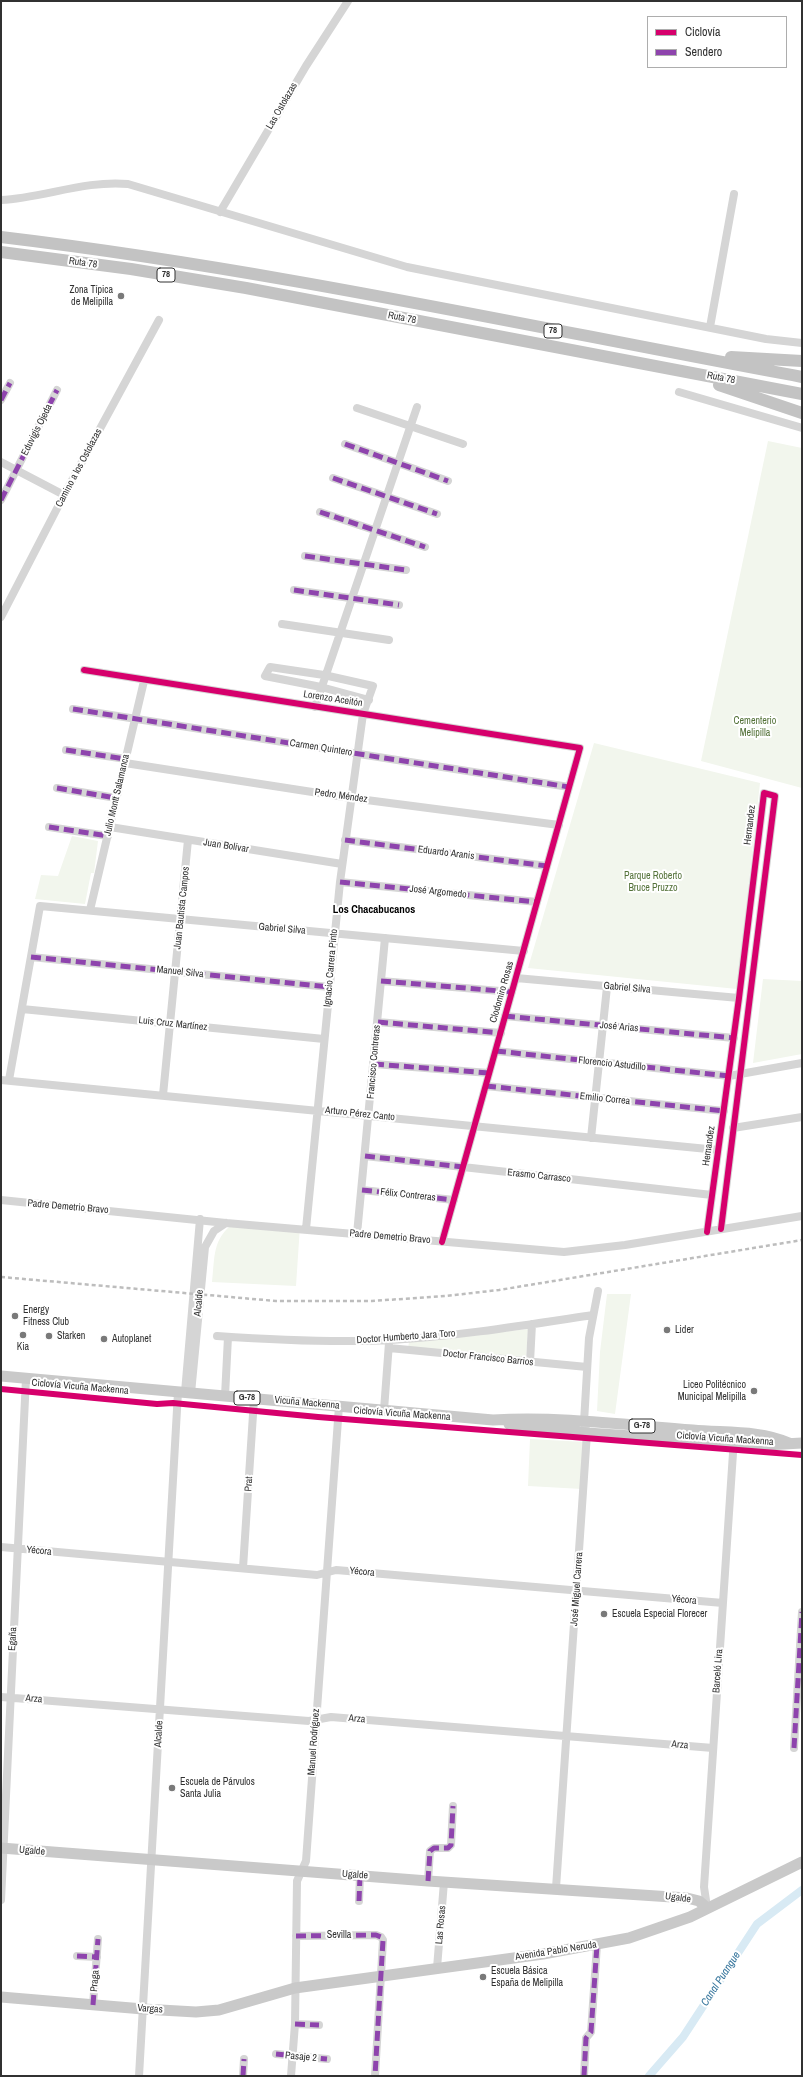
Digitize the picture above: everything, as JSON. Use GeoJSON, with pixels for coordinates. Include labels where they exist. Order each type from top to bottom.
{"type":"FeatureCollection","features":[{"type":"Feature","properties":{"kind":"highway","name":"Ruta 78"},"geometry":{"type":"LineString","coordinates":[[1,236],[94,248],[232,270],[802,377]]}},
{"type":"Feature","properties":{"kind":"highway","name":"Ruta 78"},"geometry":{"type":"LineString","coordinates":[[1,252],[246,288],[802,394]]}},
{"type":"Feature","properties":{"kind":"highway"},"geometry":{"type":"LineString","coordinates":[[668,352],[802,361]]}},
{"type":"Feature","properties":{"kind":"highway"},"geometry":{"type":"LineString","coordinates":[[647,364],[720,385],[802,413]]}},
{"type":"Feature","properties":{"kind":"main road","name":"Vicuña Mackenna"},"geometry":{"type":"LineString","coordinates":[[1,1376],[493,1420],[524,1426],[587,1433],[734,1438]]}},
{"type":"Feature","properties":{"kind":"main road","name":"Vicuña Mackenna"},"geometry":{"type":"LineString","coordinates":[[493,1420],[528,1418],[584,1422],[734,1438],[766,1445],[789,1443],[802,1444]]}},
{"type":"Feature","properties":{"kind":"main road","name":"Ugalde"},"geometry":{"type":"LineString","coordinates":[[3,1848],[428,1881],[556,1888],[687,1898],[699,1901],[707,1908]]}},
{"type":"Feature","properties":{"kind":"main road","name":"Avenida Pablo Neruda"},"geometry":{"type":"LineString","coordinates":[[295,1988],[597,1945],[661,1928],[707,1908],[802,1862]]}},
{"type":"Feature","properties":{"kind":"main road","name":"Vargas"},"geometry":{"type":"LineString","coordinates":[[1,1997],[196,2012],[219,2010],[295,1988]]}},
{"type":"Feature","properties":{"kind":"street","name":"Las Ostolazas"},"geometry":{"type":"LineString","coordinates":[[220,212],[306,66],[348,1]]}},
{"type":"Feature","properties":{"kind":"street"},"geometry":{"type":"LineString","coordinates":[[1,200],[89,186],[120,183],[135,186],[407,267],[766,339],[802,343]]}},
{"type":"Feature","properties":{"kind":"street"},"geometry":{"type":"LineString","coordinates":[[710,327],[734,194]]}},
{"type":"Feature","properties":{"kind":"street","name":"Camino a los Ostolazas"},"geometry":{"type":"LineString","coordinates":[[1,617],[64,495],[159,320]]}},
{"type":"Feature","properties":{"kind":"street"},"geometry":{"type":"LineString","coordinates":[[1,400],[10,383]]}},
{"type":"Feature","properties":{"kind":"street","name":"Eduvigis Ojeda"},"geometry":{"type":"LineString","coordinates":[[1,500],[57,390]]}},
{"type":"Feature","properties":{"kind":"street"},"geometry":{"type":"LineString","coordinates":[[679,392],[802,428]]}},
{"type":"Feature","properties":{"kind":"street"},"geometry":{"type":"LineString","coordinates":[[315,706],[324,675],[416,407]]}},
{"type":"Feature","properties":{"kind":"street"},"geometry":{"type":"LineString","coordinates":[[357,408],[463,444]]}},
{"type":"Feature","properties":{"kind":"street"},"geometry":{"type":"LineString","coordinates":[[345,444],[448,480]]}},
{"type":"Feature","properties":{"kind":"street"},"geometry":{"type":"LineString","coordinates":[[1,462],[64,495]]}},
{"type":"Feature","properties":{"kind":"street"},"geometry":{"type":"LineString","coordinates":[[333,478],[437,514]]}},
{"type":"Feature","properties":{"kind":"street"},"geometry":{"type":"LineString","coordinates":[[320,512],[425,548]]}},
{"type":"Feature","properties":{"kind":"street"},"geometry":{"type":"LineString","coordinates":[[306,556],[406,570]]}},
{"type":"Feature","properties":{"kind":"street"},"geometry":{"type":"LineString","coordinates":[[294,590],[399,605]]}},
{"type":"Feature","properties":{"kind":"street"},"geometry":{"type":"LineString","coordinates":[[282,624],[389,640]]}},
{"type":"Feature","properties":{"kind":"street"},"geometry":{"type":"LineString","coordinates":[[324,675],[270,667],[265,676],[321,687],[369,700]]}},
{"type":"Feature","properties":{"kind":"street","name":"Lorenzo Aceitón"},"geometry":{"type":"LineString","coordinates":[[84,670],[580,748]]}},
{"type":"Feature","properties":{"kind":"street","name":"Ignacio Carrera Pinto"},"geometry":{"type":"LineString","coordinates":[[306,1228],[342,864],[363,714],[373,686],[324,675]]}},
{"type":"Feature","properties":{"kind":"street","name":"Julio Montt Salamanca"},"geometry":{"type":"LineString","coordinates":[[90,910],[144,680]]}},
{"type":"Feature","properties":{"kind":"street","name":"Carmen Quintero"},"geometry":{"type":"LineString","coordinates":[[73,709],[569,787]]}},
{"type":"Feature","properties":{"kind":"street","name":"Clodomiro Rosas"},"geometry":{"type":"LineString","coordinates":[[442,1242],[580,748]]}},
{"type":"Feature","properties":{"kind":"street","name":"Pedro Méndez"},"geometry":{"type":"LineString","coordinates":[[66,750],[351,798],[559,825]]}},
{"type":"Feature","properties":{"kind":"street"},"geometry":{"type":"LineString","coordinates":[[57,788],[116,798]]}},
{"type":"Feature","properties":{"kind":"street","name":"Hernandez"},"geometry":{"type":"LineString","coordinates":[[708,1232],[734,1038],[764,793],[775,796],[721,1229]]}},
{"type":"Feature","properties":{"kind":"street"},"geometry":{"type":"LineString","coordinates":[[49,827],[108,836]]}},
{"type":"Feature","properties":{"kind":"street","name":"Juan Bolívar"},"geometry":{"type":"LineString","coordinates":[[110,827],[342,864]]}},
{"type":"Feature","properties":{"kind":"street","name":"Juan Bautista Campos"},"geometry":{"type":"LineString","coordinates":[[163,1095],[188,840]]}},
{"type":"Feature","properties":{"kind":"street","name":"Eduardo Aranis"},"geometry":{"type":"LineString","coordinates":[[345,840],[547,866]]}},
{"type":"Feature","properties":{"kind":"street","name":"José Argomedo"},"geometry":{"type":"LineString","coordinates":[[340,882],[537,902]]}},
{"type":"Feature","properties":{"kind":"street","name":"Gabriel Silva"},"geometry":{"type":"LineString","coordinates":[[31,957],[40,906],[334,934],[524,950]]}},
{"type":"Feature","properties":{"kind":"street","name":"Francisco Contreras"},"geometry":{"type":"LineString","coordinates":[[357,1234],[386,938]]}},
{"type":"Feature","properties":{"kind":"street"},"geometry":{"type":"LineString","coordinates":[[5,1080],[22,1009],[31,957]]}},
{"type":"Feature","properties":{"kind":"street","name":"Manuel Silva"},"geometry":{"type":"LineString","coordinates":[[31,957],[329,987]]}},
{"type":"Feature","properties":{"kind":"street","name":"Gabriel Silva"},"geometry":{"type":"LineString","coordinates":[[516,978],[739,998]]}},
{"type":"Feature","properties":{"kind":"street"},"geometry":{"type":"LineString","coordinates":[[381,981],[512,992]]}},
{"type":"Feature","properties":{"kind":"street"},"geometry":{"type":"LineString","coordinates":[[591,1138],[607,986]]}},
{"type":"Feature","properties":{"kind":"street","name":"Luis Cruz Martínez"},"geometry":{"type":"LineString","coordinates":[[22,1009],[324,1039]]}},
{"type":"Feature","properties":{"kind":"street","name":"José Arias"},"geometry":{"type":"LineString","coordinates":[[505,1016],[734,1038]]}},
{"type":"Feature","properties":{"kind":"street"},"geometry":{"type":"LineString","coordinates":[[378,1022],[501,1033]]}},
{"type":"Feature","properties":{"kind":"street","name":"Florencio Astudillo"},"geometry":{"type":"LineString","coordinates":[[496,1051],[728,1076],[802,1063]]}},
{"type":"Feature","properties":{"kind":"street"},"geometry":{"type":"LineString","coordinates":[[374,1064],[489,1073]]}},
{"type":"Feature","properties":{"kind":"street","name":"Arturo Pérez Canto"},"geometry":{"type":"LineString","coordinates":[[5,1080],[718,1150]]}},
{"type":"Feature","properties":{"kind":"street","name":"Emilio Correa"},"geometry":{"type":"LineString","coordinates":[[486,1086],[724,1111]]}},
{"type":"Feature","properties":{"kind":"street"},"geometry":{"type":"LineString","coordinates":[[733,1128],[802,1117]]}},
{"type":"Feature","properties":{"kind":"street","name":"Erasmo Carrasco"},"geometry":{"type":"LineString","coordinates":[[365,1156],[712,1195]]}},
{"type":"Feature","properties":{"kind":"street","name":"Félix Contreras"},"geometry":{"type":"LineString","coordinates":[[362,1190],[454,1200]]}},
{"type":"Feature","properties":{"kind":"street","name":"Padre Demetrio Bravo"},"geometry":{"type":"LineString","coordinates":[[1,1200],[540,1251],[576,1251],[708,1232],[802,1216]]}},
{"type":"Feature","properties":{"kind":"street","name":"Alcalde"},"geometry":{"type":"LineString","coordinates":[[139,2076],[168,1562],[200,1219]]}},
{"type":"Feature","properties":{"kind":"street","name":"Alcalde"},"geometry":{"type":"LineString","coordinates":[[185,1392],[205,1247],[214,1231],[226,1222]]}},
{"type":"Feature","properties":{"kind":"street","name":"José Miguel Carrera"},"geometry":{"type":"LineString","coordinates":[[556,1888],[587,1433],[584,1422],[587,1367],[593,1315],[598,1291]]}},
{"type":"Feature","properties":{"kind":"street","name":"Doctor Humberto Jara Toro"},"geometry":{"type":"LineString","coordinates":[[217,1336],[389,1344],[593,1315]]}},
{"type":"Feature","properties":{"kind":"street"},"geometry":{"type":"LineString","coordinates":[[530,1362],[532,1324]]}},
{"type":"Feature","properties":{"kind":"street"},"geometry":{"type":"LineString","coordinates":[[225,1396],[228,1337]]}},
{"type":"Feature","properties":{"kind":"street"},"geometry":{"type":"LineString","coordinates":[[384,1410],[389,1344]]}},
{"type":"Feature","properties":{"kind":"street","name":"Doctor Francisco Barrios"},"geometry":{"type":"LineString","coordinates":[[389,1344],[530,1362],[587,1367]]}},
{"type":"Feature","properties":{"kind":"street","name":"Egaña"},"geometry":{"type":"LineString","coordinates":[[1,1900],[26,1378]]}},
{"type":"Feature","properties":{"kind":"street","name":"Prat"},"geometry":{"type":"LineString","coordinates":[[243,1568],[254,1399]]}},
{"type":"Feature","properties":{"kind":"street","name":"Manuel Rodríguez"},"geometry":{"type":"LineString","coordinates":[[291,2076],[295,2024],[297,1881],[306,1861],[339,1406]]}},
{"type":"Feature","properties":{"kind":"street","name":"Barceló Lira"},"geometry":{"type":"LineString","coordinates":[[707,1908],[704,1887],[734,1438]]}},
{"type":"Feature","properties":{"kind":"street","name":"Yécora"},"geometry":{"type":"LineString","coordinates":[[1,1547],[317,1575],[336,1570],[723,1603]]}},
{"type":"Feature","properties":{"kind":"street"},"geometry":{"type":"LineString","coordinates":[[794,1748],[798,1739],[802,1612]]}},
{"type":"Feature","properties":{"kind":"street","name":"Arza"},"geometry":{"type":"LineString","coordinates":[[1,1697],[309,1721],[331,1717],[713,1748]]}},
{"type":"Feature","properties":{"kind":"street"},"geometry":{"type":"LineString","coordinates":[[428,1881],[430,1851],[434,1848],[448,1848],[450,1845],[453,1806]]}},
{"type":"Feature","properties":{"kind":"street"},"geometry":{"type":"LineString","coordinates":[[359,1901],[360,1876]]}},
{"type":"Feature","properties":{"kind":"street","name":"Las Rosas"},"geometry":{"type":"LineString","coordinates":[[437,1968],[444,1882]]}},
{"type":"Feature","properties":{"kind":"street","name":"Sevilla"},"geometry":{"type":"LineString","coordinates":[[296,1936],[381,1937],[384,1945],[382,1975]]}},
{"type":"Feature","properties":{"kind":"street","name":"Praga"},"geometry":{"type":"LineString","coordinates":[[93,2005],[98,1939]]}},
{"type":"Feature","properties":{"kind":"street"},"geometry":{"type":"LineString","coordinates":[[584,2076],[586,2038],[591,2032],[597,1945]]}},
{"type":"Feature","properties":{"kind":"street","name":"Praga"},"geometry":{"type":"LineString","coordinates":[[78,1956],[97,1957]]}},
{"type":"Feature","properties":{"kind":"street"},"geometry":{"type":"LineString","coordinates":[[375,2076],[382,1975]]}},
{"type":"Feature","properties":{"kind":"street"},"geometry":{"type":"LineString","coordinates":[[295,2024],[319,2025]]}},
{"type":"Feature","properties":{"kind":"street","name":"Pasaje 2"},"geometry":{"type":"LineString","coordinates":[[276,2054],[327,2059]]}},
{"type":"Feature","properties":{"kind":"street"},"geometry":{"type":"LineString","coordinates":[[243,2076],[244,2059]]}},
{"type":"Feature","properties":{"kind":"green space","name":"Cementerio Melipilla"},"geometry":{"type":"Polygon","coordinates":[[[768,441],[802,448],[802,788],[701,761],[768,441]]]}},
{"type":"Feature","properties":{"kind":"green space","name":"Parque Roberto Bruce Pruzzo"},"geometry":{"type":"Polygon","coordinates":[[[594,743],[760,783],[737,989],[528,968],[594,743]]]}},
{"type":"Feature","properties":{"kind":"green space"},"geometry":{"type":"Polygon","coordinates":[[[72,836],[98,841],[94,873],[91,873],[85,904],[35,899],[41,875],[58,876],[72,836]]]}},
{"type":"Feature","properties":{"kind":"green space"},"geometry":{"type":"Polygon","coordinates":[[[763,979],[802,981],[802,1054],[753,1063],[763,979]]]}},
{"type":"Feature","properties":{"kind":"green space"},"geometry":{"type":"Polygon","coordinates":[[[234,1223],[300,1226],[296,1286],[212,1282],[214,1257],[218,1242],[227,1229],[234,1223]]]}},
{"type":"Feature","properties":{"kind":"green space"},"geometry":{"type":"Polygon","coordinates":[[[607,1294],[631,1294],[615,1414],[597,1411],[600,1352],[607,1294]]]}},
{"type":"Feature","properties":{"kind":"green space"},"geometry":{"type":"Polygon","coordinates":[[[528,1329],[526,1358],[408,1348],[409,1342],[528,1329]]]}},
{"type":"Feature","properties":{"kind":"green space"},"geometry":{"type":"Polygon","coordinates":[[[530,1439],[585,1442],[582,1489],[528,1486],[530,1439]]]}},
{"type":"Feature","properties":{"kind":"waterway","name":"Canal Puangue"},"geometry":{"type":"LineString","coordinates":[[649,2076],[683,2037],[757,1924],[802,1890]]}},
{"type":"Feature","properties":{"kind":"railway"},"geometry":{"type":"LineString","coordinates":[[1,1277],[276,1301],[372,1301],[445,1296],[499,1290],[802,1240]]}},
{"type":"Feature","properties":{"kind":"marked path"},"geometry":{"type":"LineString","coordinates":[[1,400],[10,383]]}},
{"type":"Feature","properties":{"kind":"marked path"},"geometry":{"type":"LineString","coordinates":[[1,500],[57,390]]}},
{"type":"Feature","properties":{"kind":"marked path"},"geometry":{"type":"LineString","coordinates":[[345,444],[448,481]]}},
{"type":"Feature","properties":{"kind":"marked path"},"geometry":{"type":"LineString","coordinates":[[333,478],[437,514]]}},
{"type":"Feature","properties":{"kind":"marked path"},"geometry":{"type":"LineString","coordinates":[[320,512],[425,547]]}},
{"type":"Feature","properties":{"kind":"marked path"},"geometry":{"type":"LineString","coordinates":[[305,556],[406,570]]}},
{"type":"Feature","properties":{"kind":"marked path"},"geometry":{"type":"LineString","coordinates":[[294,590],[399,605]]}},
{"type":"Feature","properties":{"kind":"marked path"},"geometry":{"type":"LineString","coordinates":[[73,709],[569,787]]}},
{"type":"Feature","properties":{"kind":"marked path"},"geometry":{"type":"LineString","coordinates":[[66,750],[126,759]]}},
{"type":"Feature","properties":{"kind":"marked path"},"geometry":{"type":"LineString","coordinates":[[57,788],[116,798]]}},
{"type":"Feature","properties":{"kind":"marked path"},"geometry":{"type":"LineString","coordinates":[[49,827],[108,836]]}},
{"type":"Feature","properties":{"kind":"marked path"},"geometry":{"type":"LineString","coordinates":[[345,840],[547,866]]}},
{"type":"Feature","properties":{"kind":"marked path"},"geometry":{"type":"LineString","coordinates":[[340,882],[537,902]]}},
{"type":"Feature","properties":{"kind":"marked path"},"geometry":{"type":"LineString","coordinates":[[31,957],[329,987]]}},
{"type":"Feature","properties":{"kind":"marked path"},"geometry":{"type":"LineString","coordinates":[[381,981],[512,992]]}},
{"type":"Feature","properties":{"kind":"marked path"},"geometry":{"type":"LineString","coordinates":[[505,1016],[734,1038]]}},
{"type":"Feature","properties":{"kind":"marked path"},"geometry":{"type":"LineString","coordinates":[[378,1022],[501,1033]]}},
{"type":"Feature","properties":{"kind":"marked path"},"geometry":{"type":"LineString","coordinates":[[496,1051],[729,1076]]}},
{"type":"Feature","properties":{"kind":"marked path"},"geometry":{"type":"LineString","coordinates":[[374,1064],[489,1073]]}},
{"type":"Feature","properties":{"kind":"marked path"},"geometry":{"type":"LineString","coordinates":[[486,1086],[724,1111]]}},
{"type":"Feature","properties":{"kind":"marked path"},"geometry":{"type":"LineString","coordinates":[[365,1156],[463,1167]]}},
{"type":"Feature","properties":{"kind":"marked path"},"geometry":{"type":"LineString","coordinates":[[362,1190],[454,1200]]}},
{"type":"Feature","properties":{"kind":"marked path"},"geometry":{"type":"LineString","coordinates":[[794,1748],[802,1612]]}},
{"type":"Feature","properties":{"kind":"marked path"},"geometry":{"type":"LineString","coordinates":[[428,1881],[430,1851],[434,1848],[448,1848],[451,1845],[453,1806]]}},
{"type":"Feature","properties":{"kind":"marked path"},"geometry":{"type":"LineString","coordinates":[[359,1901],[360,1876]]}},
{"type":"Feature","properties":{"kind":"marked path"},"geometry":{"type":"LineString","coordinates":[[296,1936],[376,1935],[381,1937],[383,1940],[375,2076]]}},
{"type":"Feature","properties":{"kind":"marked path"},"geometry":{"type":"LineString","coordinates":[[93,2005],[98,1939]]}},
{"type":"Feature","properties":{"kind":"marked path"},"geometry":{"type":"LineString","coordinates":[[584,2076],[586,2038],[591,2032],[597,1945]]}},
{"type":"Feature","properties":{"kind":"marked path"},"geometry":{"type":"LineString","coordinates":[[77,1956],[97,1957]]}},
{"type":"Feature","properties":{"kind":"marked path"},"geometry":{"type":"LineString","coordinates":[[295,2024],[319,2025]]}},
{"type":"Feature","properties":{"kind":"marked path"},"geometry":{"type":"LineString","coordinates":[[276,2054],[327,2059]]}},
{"type":"Feature","properties":{"kind":"marked path"},"geometry":{"type":"LineString","coordinates":[[243,2076],[244,2059]]}},
{"type":"Feature","properties":{"kind":"cycle path"},"geometry":{"type":"LineString","coordinates":[[84,670],[580,748],[442,1242]]}},
{"type":"Feature","properties":{"kind":"cycle path"},"geometry":{"type":"LineString","coordinates":[[707,1232],[739,998],[764,793],[775,796],[721,1229]]}},
{"type":"Feature","properties":{"kind":"cycle path","name":"Ciclovía Vicuña Mackenna"},"geometry":{"type":"LineString","coordinates":[[1,1389],[157,1404],[173,1403],[318,1417],[802,1455]]}},
{"type":"Feature","properties":{"kind":"place","name":"Zona Típica de Melipilla"},"geometry":{"type":"Point","coordinates":[121,296]}},
{"type":"Feature","properties":{"kind":"place","name":"Energy Fitness Club"},"geometry":{"type":"Point","coordinates":[15,1316]}},
{"type":"Feature","properties":{"kind":"place","name":"Lider"},"geometry":{"type":"Point","coordinates":[667,1330]}},
{"type":"Feature","properties":{"kind":"place","name":"Kia"},"geometry":{"type":"Point","coordinates":[23,1335]}},
{"type":"Feature","properties":{"kind":"place","name":"Starken"},"geometry":{"type":"Point","coordinates":[49,1336]}},
{"type":"Feature","properties":{"kind":"place","name":"Autoplanet"},"geometry":{"type":"Point","coordinates":[104,1339]}},
{"type":"Feature","properties":{"kind":"place","name":"Liceo Politécnico Municipal Melipilla"},"geometry":{"type":"Point","coordinates":[754,1391]}},
{"type":"Feature","properties":{"kind":"place","name":"Escuela Especial Florecer"},"geometry":{"type":"Point","coordinates":[604,1614]}},
{"type":"Feature","properties":{"kind":"place","name":"Escuela de Párvulos Santa Julia"},"geometry":{"type":"Point","coordinates":[172,1788]}},
{"type":"Feature","properties":{"kind":"place","name":"Escuela Básica España de Melipilla"},"geometry":{"type":"Point","coordinates":[483,1977]}},
{"type":"Feature","properties":{"kind":"district","name":"Los Chacabucanos"},"geometry":{"type":"Point","coordinates":[374,910]}}]}
